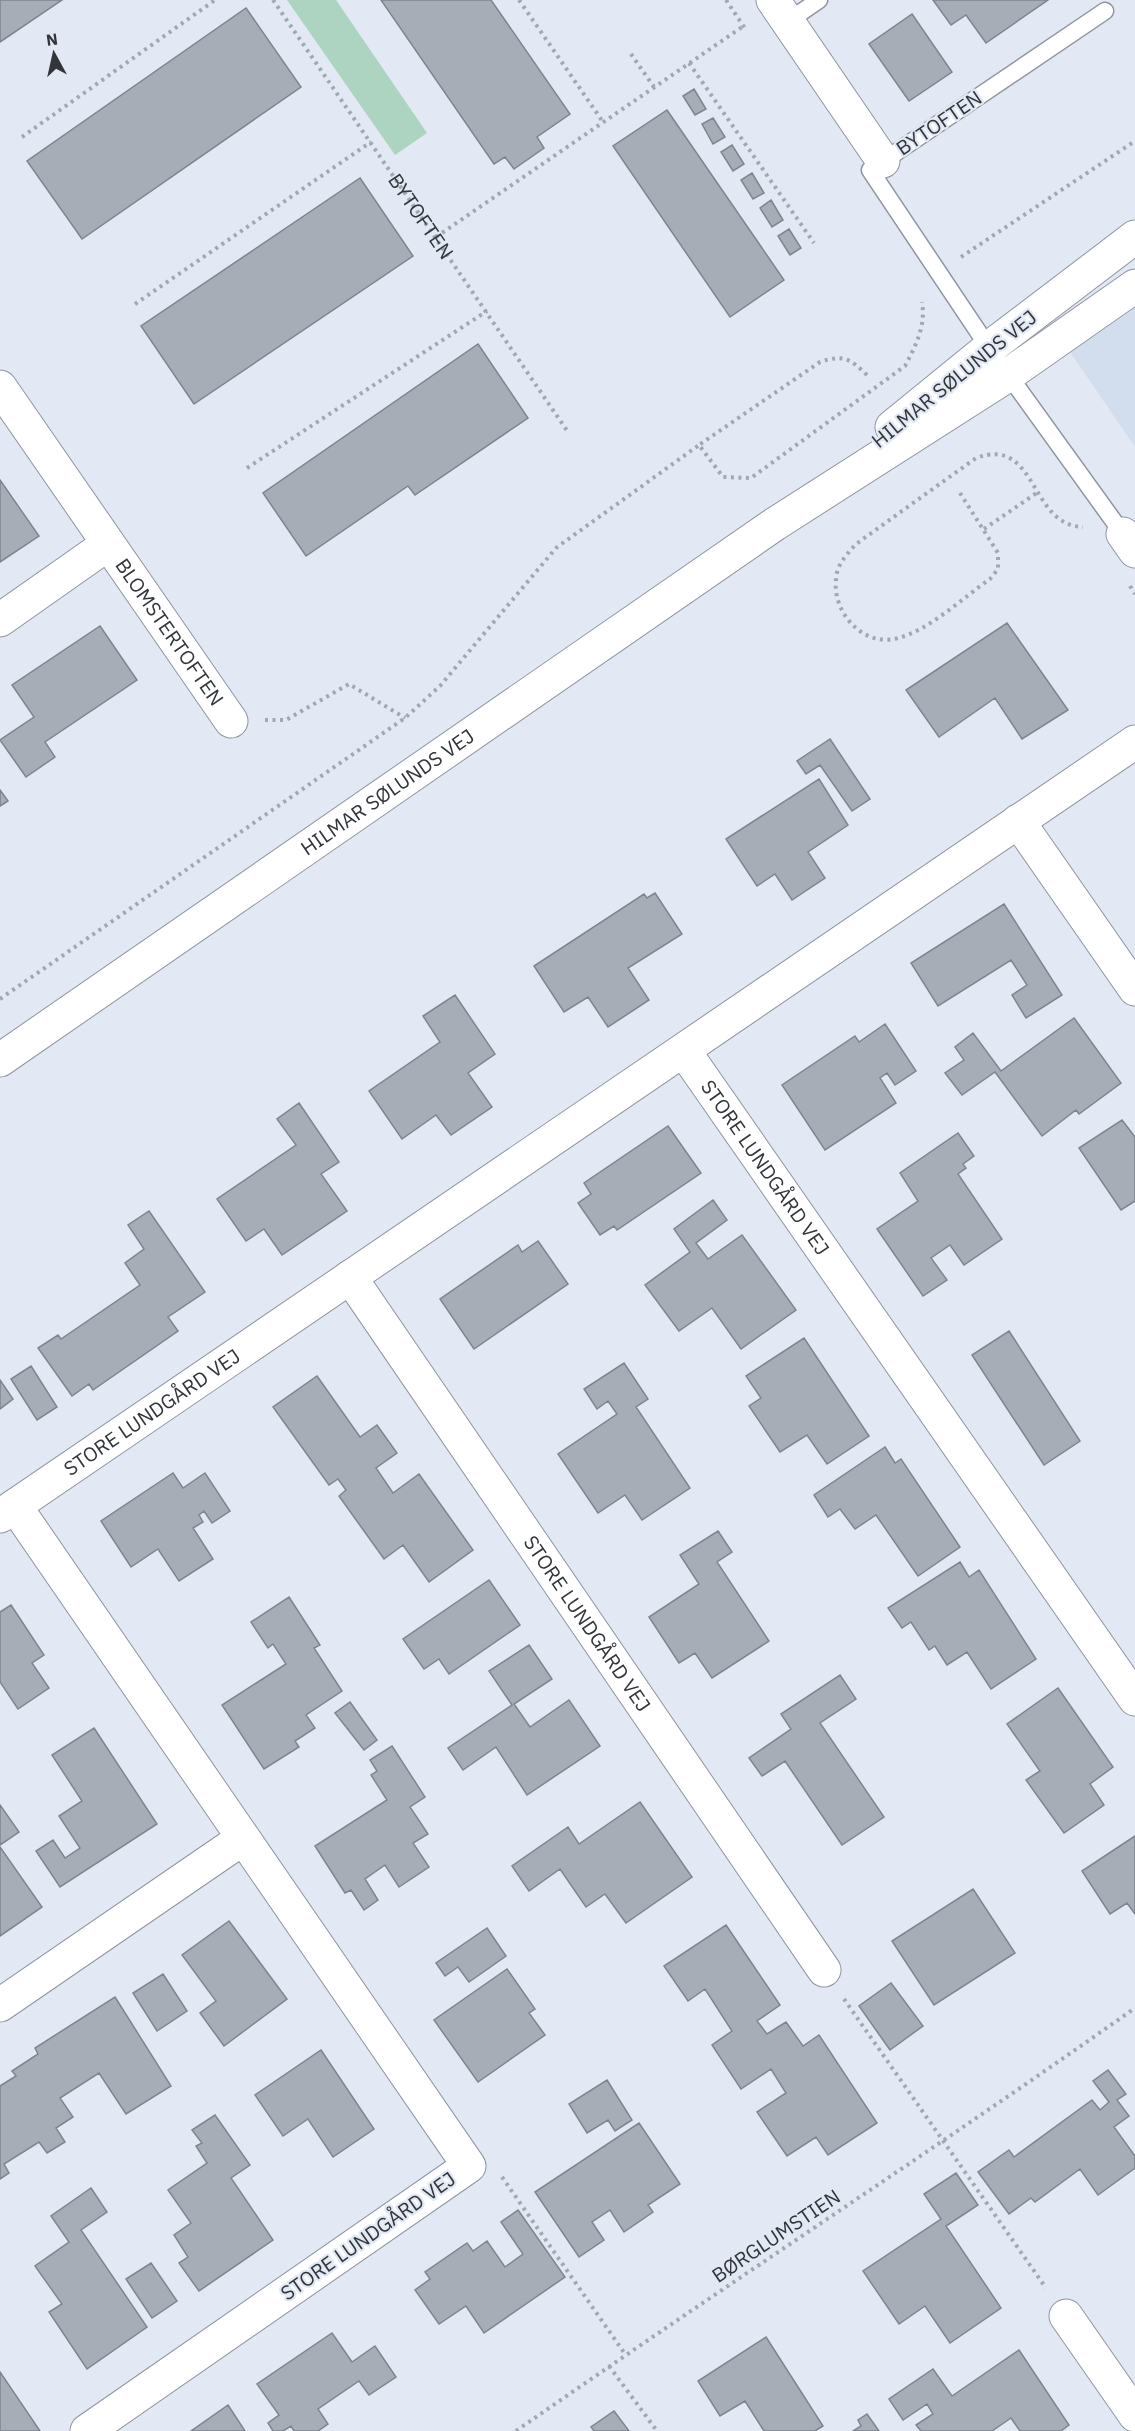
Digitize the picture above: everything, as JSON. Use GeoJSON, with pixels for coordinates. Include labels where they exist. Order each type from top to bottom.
{"type":"FeatureCollection","features":[{"type":"Feature","properties":{"kind":"street","name":"BYTOFTEN"},"geometry":{"type":"LineString","coordinates":[[779,9],[883,161]]}},
{"type":"Feature","properties":{"kind":"street","name":"HILMAR SØLUNDS VEJ"},"geometry":{"type":"LineString","coordinates":[[775,524],[990,348],[1135,237]]}},
{"type":"Feature","properties":{"kind":"street","name":"HILMAR SØLUNDS VEJ"},"geometry":{"type":"LineString","coordinates":[[0,1060],[775,524],[1008,375],[1135,286]]}},
{"type":"Feature","properties":{"kind":"street","name":"BLOMSTERTOFTEN"},"geometry":{"type":"LineString","coordinates":[[0,387],[231,721]]}},
{"type":"Feature","properties":{"kind":"street","name":"BLOMSTERTOFTEN"},"geometry":{"type":"LineString","coordinates":[[0,620],[108,544]]}},
{"type":"Feature","properties":{"kind":"street","name":"STORE LUNDGÅRD VEJ"},"geometry":{"type":"LineString","coordinates":[[87,2431],[469,2166],[242,1839],[7,1511],[1135,742]]}},
{"type":"Feature","properties":{"kind":"street"},"geometry":{"type":"LineString","coordinates":[[1018,821],[1135,989]]}},
{"type":"Feature","properties":{"kind":"street","name":"STORE LUNDGÅRD VEJ"},"geometry":{"type":"LineString","coordinates":[[684,1051],[1135,1699]]}},
{"type":"Feature","properties":{"kind":"street","name":"STORE LUNDGÅRD VEJ"},"geometry":{"type":"LineString","coordinates":[[350,1277],[824,1970]]}},
{"type":"Feature","properties":{"kind":"street"},"geometry":{"type":"LineString","coordinates":[[0,2005],[242,1839]]}},
{"type":"Feature","properties":{"kind":"street"},"geometry":{"type":"LineString","coordinates":[[1066,2316],[1135,2415]]}},
{"type":"Feature","properties":{"kind":"lane"},"geometry":{"type":"LineString","coordinates":[[779,9],[819,0]]}},
{"type":"Feature","properties":{"kind":"lane","name":"BYTOFTEN"},"geometry":{"type":"LineString","coordinates":[[883,161],[1106,11]]}},
{"type":"Feature","properties":{"kind":"lane"},"geometry":{"type":"LineString","coordinates":[[883,161],[870,170],[1008,375],[1122,533]]}},
{"type":"Feature","properties":{"kind":"path"},"geometry":{"type":"LineString","coordinates":[[22,137],[215,0]]}},
{"type":"Feature","properties":{"kind":"path","name":"BYTOFTEN"},"geometry":{"type":"LineString","coordinates":[[273,0],[568,432]]}},
{"type":"Feature","properties":{"kind":"path"},"geometry":{"type":"LineString","coordinates":[[519,0],[603,122]]}},
{"type":"Feature","properties":{"kind":"path"},"geometry":{"type":"LineString","coordinates":[[436,237],[689,63],[779,9]]}},
{"type":"Feature","properties":{"kind":"path"},"geometry":{"type":"LineString","coordinates":[[631,54],[654,87]]}},
{"type":"Feature","properties":{"kind":"path"},"geometry":{"type":"LineString","coordinates":[[689,63],[814,243]]}},
{"type":"Feature","properties":{"kind":"path"},"geometry":{"type":"LineString","coordinates":[[699,445],[723,477],[751,478],[905,366],[920,338],[924,313],[920,286],[1135,141]]}},
{"type":"Feature","properties":{"kind":"path"},"geometry":{"type":"LineString","coordinates":[[135,304],[371,142]]}},
{"type":"Feature","properties":{"kind":"path"},"geometry":{"type":"LineString","coordinates":[[247,468],[487,312]]}},
{"type":"Feature","properties":{"kind":"path"},"geometry":{"type":"LineString","coordinates":[[0,999],[405,718],[440,686],[556,548],[699,445],[820,362],[836,357],[852,360],[867,375]]}},
{"type":"Feature","properties":{"kind":"path"},"geometry":{"type":"LineString","coordinates":[[960,493],[998,553],[998,569],[990,579],[914,633],[896,639],[875,638],[857,630],[844,616],[836,597],[836,577],[843,559],[856,544],[976,459],[989,453],[1004,454],[1017,461],[1056,518],[1072,526],[1088,526],[1122,533]]}},
{"type":"Feature","properties":{"kind":"path"},"geometry":{"type":"LineString","coordinates":[[984,529],[1038,492]]}},
{"type":"Feature","properties":{"kind":"path"},"geometry":{"type":"LineString","coordinates":[[231,721],[286,720],[349,684],[405,718]]}},
{"type":"Feature","properties":{"kind":"path"},"geometry":{"type":"LineString","coordinates":[[824,1970],[1066,2316]]}},
{"type":"Feature","properties":{"kind":"path","name":"BØRGLUMSTIEN"},"geometry":{"type":"LineString","coordinates":[[516,2431],[625,2354],[944,2142],[1135,2008]]}},
{"type":"Feature","properties":{"kind":"path"},"geometry":{"type":"LineString","coordinates":[[469,2166],[494,2167],[625,2354]]}},
{"type":"Feature","properties":{"kind":"path"},"geometry":{"type":"LineString","coordinates":[[609,2366],[657,2431]]}},
{"type":"Feature","properties":{"kind":"shaded area"},"geometry":{"type":"Polygon","coordinates":[[[1135,303],[1135,447],[1066,346],[1135,303]]]}},
{"type":"Feature","properties":{"kind":"green space"},"geometry":{"type":"Polygon","coordinates":[[[287,0],[336,0],[427,133],[395,155],[287,0]]]}},
{"type":"Feature","properties":{"kind":"building"},"geometry":{"type":"Polygon","coordinates":[[[0,0],[62,0],[0,42],[0,0]]]}},
{"type":"Feature","properties":{"kind":"building"},"geometry":{"type":"Polygon","coordinates":[[[381,0],[491,0],[570,114],[537,137],[544,148],[514,169],[505,157],[494,164],[381,0]]]}},
{"type":"Feature","properties":{"kind":"building"},"geometry":{"type":"Polygon","coordinates":[[[933,0],[1048,0],[986,43],[966,15],[951,25],[933,0]]]}},
{"type":"Feature","properties":{"kind":"building"},"geometry":{"type":"Polygon","coordinates":[[[246,8],[301,87],[82,239],[27,161],[246,8]]]}},
{"type":"Feature","properties":{"kind":"building"},"geometry":{"type":"Polygon","coordinates":[[[912,14],[952,72],[909,101],[869,44],[912,14]]]}},
{"type":"Feature","properties":{"kind":"building"},"geometry":{"type":"Polygon","coordinates":[[[694,89],[706,109],[695,115],[683,96],[694,89]]]}},
{"type":"Feature","properties":{"kind":"building"},"geometry":{"type":"Polygon","coordinates":[[[667,110],[784,280],[730,317],[613,146],[667,110]]]}},
{"type":"Feature","properties":{"kind":"building"},"geometry":{"type":"Polygon","coordinates":[[[713,118],[725,137],[713,144],[702,124],[713,118]]]}},
{"type":"Feature","properties":{"kind":"building"},"geometry":{"type":"Polygon","coordinates":[[[732,145],[744,164],[733,171],[721,152],[732,145]]]}},
{"type":"Feature","properties":{"kind":"building"},"geometry":{"type":"Polygon","coordinates":[[[752,173],[764,193],[753,199],[741,180],[752,173]]]}},
{"type":"Feature","properties":{"kind":"building"},"geometry":{"type":"Polygon","coordinates":[[[360,178],[413,256],[194,404],[141,326],[360,178]]]}},
{"type":"Feature","properties":{"kind":"building"},"geometry":{"type":"Polygon","coordinates":[[[771,200],[783,220],[772,227],[760,208],[771,200]]]}},
{"type":"Feature","properties":{"kind":"building"},"geometry":{"type":"Polygon","coordinates":[[[789,229],[801,248],[790,255],[778,236],[789,229]]]}},
{"type":"Feature","properties":{"kind":"building"},"geometry":{"type":"Polygon","coordinates":[[[478,344],[528,418],[415,495],[408,486],[306,556],[263,493],[478,344]]]}},
{"type":"Feature","properties":{"kind":"building"},"geometry":{"type":"Polygon","coordinates":[[[0,480],[39,536],[0,562],[0,480]]]}},
{"type":"Feature","properties":{"kind":"building"},"geometry":{"type":"Polygon","coordinates":[[[1007,623],[1068,710],[1022,739],[995,698],[939,737],[906,690],[1007,623]]]}},
{"type":"Feature","properties":{"kind":"building"},"geometry":{"type":"Polygon","coordinates":[[[100,626],[137,680],[45,742],[55,757],[26,777],[0,740],[34,717],[12,685],[100,626]]]}},
{"type":"Feature","properties":{"kind":"building"},"geometry":{"type":"Polygon","coordinates":[[[830,739],[870,799],[852,811],[820,765],[806,774],[797,761],[830,739]]]}},
{"type":"Feature","properties":{"kind":"building"},"geometry":{"type":"Polygon","coordinates":[[[819,779],[848,825],[808,852],[825,878],[792,900],[775,874],[757,886],[726,839],[819,779]]]}},
{"type":"Feature","properties":{"kind":"building"},"geometry":{"type":"Polygon","coordinates":[[[0,790],[8,801],[0,806],[0,790]]]}},
{"type":"Feature","properties":{"kind":"building"},"geometry":{"type":"Polygon","coordinates":[[[655,893],[682,934],[628,968],[649,1000],[608,1027],[588,997],[564,1012],[534,966],[644,894],[647,898],[655,893]]]}},
{"type":"Feature","properties":{"kind":"building"},"geometry":{"type":"Polygon","coordinates":[[[1004,904],[1062,995],[1026,1018],[1012,995],[1027,985],[1011,960],[938,1006],[911,963],[1004,904]]]}},
{"type":"Feature","properties":{"kind":"building"},"geometry":{"type":"Polygon","coordinates":[[[455,995],[495,1054],[468,1073],[492,1107],[451,1135],[436,1115],[402,1139],[369,1091],[440,1042],[423,1016],[455,995]]]}},
{"type":"Feature","properties":{"kind":"building"},"geometry":{"type":"Polygon","coordinates":[[[1074,1018],[1121,1083],[1079,1114],[1076,1110],[1042,1136],[995,1072],[962,1095],[945,1073],[964,1060],[955,1047],[973,1033],[1001,1071],[1074,1018]]]}},
{"type":"Feature","properties":{"kind":"building"},"geometry":{"type":"Polygon","coordinates":[[[885,1024],[916,1071],[895,1085],[887,1073],[880,1078],[896,1103],[825,1150],[782,1085],[855,1036],[859,1042],[885,1024]]]}},
{"type":"Feature","properties":{"kind":"building"},"geometry":{"type":"Polygon","coordinates":[[[299,1103],[339,1162],[321,1174],[347,1211],[282,1255],[264,1229],[246,1241],[217,1199],[296,1145],[277,1119],[299,1103]]]}},
{"type":"Feature","properties":{"kind":"building"},"geometry":{"type":"Polygon","coordinates":[[[1122,1120],[1135,1137],[1135,1201],[1121,1210],[1079,1148],[1122,1120]]]}},
{"type":"Feature","properties":{"kind":"building"},"geometry":{"type":"Polygon","coordinates":[[[668,1126],[701,1173],[617,1230],[614,1226],[600,1235],[578,1203],[591,1194],[584,1183],[668,1126]]]}},
{"type":"Feature","properties":{"kind":"building"},"geometry":{"type":"Polygon","coordinates":[[[958,1133],[974,1156],[963,1164],[966,1168],[958,1174],[1002,1239],[964,1265],[950,1245],[931,1258],[947,1280],[923,1296],[877,1229],[918,1201],[900,1173],[958,1133]]]}},
{"type":"Feature","properties":{"kind":"building"},"geometry":{"type":"Polygon","coordinates":[[[713,1200],[727,1220],[696,1243],[708,1259],[742,1235],[796,1310],[741,1349],[712,1308],[679,1331],[645,1285],[690,1252],[674,1229],[713,1200]]]}},
{"type":"Feature","properties":{"kind":"building"},"geometry":{"type":"Polygon","coordinates":[[[149,1211],[205,1292],[168,1317],[178,1331],[93,1390],[89,1384],[72,1396],[38,1348],[58,1335],[61,1339],[140,1285],[125,1263],[144,1249],[128,1225],[149,1211]]]}},
{"type":"Feature","properties":{"kind":"building"},"geometry":{"type":"Polygon","coordinates":[[[538,1241],[568,1284],[474,1349],[440,1299],[518,1245],[522,1252],[538,1241]]]}},
{"type":"Feature","properties":{"kind":"building"},"geometry":{"type":"Polygon","coordinates":[[[1009,1331],[1080,1441],[1044,1465],[972,1355],[1009,1331]]]}},
{"type":"Feature","properties":{"kind":"building"},"geometry":{"type":"Polygon","coordinates":[[[804,1338],[869,1436],[827,1464],[807,1435],[780,1452],[749,1406],[761,1398],[746,1376],[804,1338]]]}},
{"type":"Feature","properties":{"kind":"building"},"geometry":{"type":"Polygon","coordinates":[[[624,1363],[648,1399],[636,1407],[690,1488],[642,1520],[625,1495],[598,1513],[558,1454],[617,1414],[608,1401],[597,1409],[584,1389],[624,1363]]]}},
{"type":"Feature","properties":{"kind":"building"},"geometry":{"type":"Polygon","coordinates":[[[31,1366],[57,1407],[37,1420],[11,1379],[31,1366]]]}},
{"type":"Feature","properties":{"kind":"building"},"geometry":{"type":"Polygon","coordinates":[[[317,1376],[360,1437],[377,1425],[397,1453],[376,1468],[393,1493],[419,1474],[473,1550],[429,1582],[403,1545],[384,1559],[339,1496],[346,1490],[338,1479],[329,1485],[273,1407],[317,1376]]]}},
{"type":"Feature","properties":{"kind":"building"},"geometry":{"type":"Polygon","coordinates":[[[0,1380],[13,1399],[0,1409],[0,1380]]]}},
{"type":"Feature","properties":{"kind":"building"},"geometry":{"type":"Polygon","coordinates":[[[885,1447],[895,1463],[901,1459],[960,1547],[918,1576],[876,1515],[855,1529],[840,1509],[828,1517],[814,1495],[885,1447]]]}},
{"type":"Feature","properties":{"kind":"building"},"geometry":{"type":"Polygon","coordinates":[[[173,1473],[183,1488],[205,1473],[230,1511],[212,1523],[204,1511],[199,1515],[203,1522],[193,1528],[213,1559],[179,1581],[158,1549],[131,1567],[101,1521],[173,1473]]]}},
{"type":"Feature","properties":{"kind":"building"},"geometry":{"type":"Polygon","coordinates":[[[718,1531],[732,1552],[717,1562],[769,1641],[712,1678],[695,1653],[679,1663],[649,1617],[699,1584],[680,1555],[718,1531]]]}},
{"type":"Feature","properties":{"kind":"building"},"geometry":{"type":"Polygon","coordinates":[[[960,1562],[969,1577],[979,1570],[1036,1659],[991,1689],[967,1652],[947,1665],[935,1646],[929,1650],[911,1622],[902,1628],[888,1608],[960,1562]]]}},
{"type":"Feature","properties":{"kind":"building"},"geometry":{"type":"Polygon","coordinates":[[[489,1580],[520,1625],[449,1674],[439,1659],[424,1669],[403,1639],[489,1580]]]}},
{"type":"Feature","properties":{"kind":"building"},"geometry":{"type":"Polygon","coordinates":[[[289,1597],[320,1645],[314,1648],[342,1691],[306,1715],[315,1728],[295,1741],[299,1747],[264,1769],[222,1705],[286,1664],[273,1644],[268,1648],[251,1622],[289,1597]]]}},
{"type":"Feature","properties":{"kind":"building"},"geometry":{"type":"Polygon","coordinates":[[[11,1605],[44,1655],[32,1663],[49,1688],[18,1709],[0,1682],[0,1612],[11,1605]]]}},
{"type":"Feature","properties":{"kind":"building"},"geometry":{"type":"Polygon","coordinates":[[[529,1645],[552,1679],[514,1704],[530,1727],[569,1700],[600,1746],[527,1795],[496,1747],[463,1770],[448,1748],[512,1705],[489,1671],[529,1645]]]}},
{"type":"Feature","properties":{"kind":"building"},"geometry":{"type":"Polygon","coordinates":[[[840,1675],[856,1699],[820,1723],[884,1817],[842,1845],[785,1761],[762,1776],[749,1758],[791,1729],[781,1714],[840,1675]]]}},
{"type":"Feature","properties":{"kind":"building"},"geometry":{"type":"Polygon","coordinates":[[[1058,1688],[1113,1767],[1090,1784],[1104,1805],[1064,1833],[1026,1780],[1040,1771],[1007,1724],[1058,1688]]]}},
{"type":"Feature","properties":{"kind":"building"},"geometry":{"type":"Polygon","coordinates":[[[350,1702],[377,1740],[364,1750],[335,1713],[350,1702]]]}},
{"type":"Feature","properties":{"kind":"building"},"geometry":{"type":"Polygon","coordinates":[[[94,1728],[157,1824],[60,1887],[36,1851],[53,1840],[65,1858],[80,1848],[59,1816],[82,1801],[52,1755],[94,1728]]]}},
{"type":"Feature","properties":{"kind":"building"},"geometry":{"type":"Polygon","coordinates":[[[392,1746],[425,1797],[410,1807],[428,1834],[413,1843],[429,1867],[399,1887],[385,1865],[365,1879],[378,1900],[364,1910],[351,1890],[345,1893],[315,1846],[387,1800],[371,1775],[377,1771],[370,1760],[392,1746]]]}},
{"type":"Feature","properties":{"kind":"building"},"geometry":{"type":"Polygon","coordinates":[[[640,1802],[692,1877],[626,1923],[605,1894],[586,1907],[560,1869],[529,1891],[512,1866],[568,1827],[579,1844],[640,1802]]]}},
{"type":"Feature","properties":{"kind":"building"},"geometry":{"type":"Polygon","coordinates":[[[0,1805],[19,1832],[0,1845],[0,1805]]]}},
{"type":"Feature","properties":{"kind":"building"},"geometry":{"type":"Polygon","coordinates":[[[1135,1836],[1135,1914],[1127,1903],[1110,1914],[1082,1871],[1135,1836]]]}},
{"type":"Feature","properties":{"kind":"building"},"geometry":{"type":"Polygon","coordinates":[[[0,1847],[42,1907],[0,1936],[0,1847]]]}},
{"type":"Feature","properties":{"kind":"building"},"geometry":{"type":"Polygon","coordinates":[[[973,1889],[1015,1953],[934,2005],[892,1941],[973,1889]]]}},
{"type":"Feature","properties":{"kind":"building"},"geometry":{"type":"Polygon","coordinates":[[[229,1921],[287,1999],[224,2046],[200,2013],[216,2001],[182,1955],[229,1921]]]}},
{"type":"Feature","properties":{"kind":"building"},"geometry":{"type":"Polygon","coordinates":[[[726,1925],[780,2005],[757,2021],[767,2034],[786,2022],[803,2046],[819,2035],[877,2123],[828,2155],[816,2137],[787,2156],[757,2112],[786,2093],[771,2069],[741,2089],[712,2045],[732,2031],[705,1989],[688,2001],[664,1966],[726,1925]]]}},
{"type":"Feature","properties":{"kind":"building"},"geometry":{"type":"Polygon","coordinates":[[[487,1928],[506,1956],[469,1982],[458,1967],[445,1976],[436,1963],[487,1928]]]}},
{"type":"Feature","properties":{"kind":"building"},"geometry":{"type":"Polygon","coordinates":[[[507,1969],[535,2009],[529,2013],[545,2035],[478,2082],[434,2020],[507,1969]]]}},
{"type":"Feature","properties":{"kind":"building"},"geometry":{"type":"Polygon","coordinates":[[[163,1974],[187,2011],[157,2031],[133,1993],[163,1974]]]}},
{"type":"Feature","properties":{"kind":"building"},"geometry":{"type":"Polygon","coordinates":[[[891,1983],[923,2026],[890,2050],[859,2006],[891,1983]]]}},
{"type":"Feature","properties":{"kind":"building"},"geometry":{"type":"Polygon","coordinates":[[[115,1997],[171,2086],[126,2114],[99,2073],[60,2098],[73,2117],[56,2128],[65,2142],[47,2153],[39,2142],[4,2164],[9,2173],[0,2179],[0,2086],[16,2076],[12,2071],[38,2054],[35,2048],[115,1997]]]}},
{"type":"Feature","properties":{"kind":"building"},"geometry":{"type":"Polygon","coordinates":[[[321,2050],[374,2129],[333,2157],[308,2119],[283,2136],[255,2095],[321,2050]]]}},
{"type":"Feature","properties":{"kind":"building"},"geometry":{"type":"Polygon","coordinates":[[[1108,2070],[1126,2094],[1117,2100],[1129,2116],[1114,2127],[1135,2156],[1135,2168],[1098,2195],[1080,2169],[1035,2202],[1031,2198],[1009,2214],[978,2172],[1009,2150],[1014,2157],[1092,2100],[1100,2110],[1109,2102],[1093,2081],[1108,2070]]]}},
{"type":"Feature","properties":{"kind":"building"},"geometry":{"type":"Polygon","coordinates":[[[607,2080],[632,2120],[615,2131],[608,2120],[587,2133],[569,2104],[607,2080]]]}},
{"type":"Feature","properties":{"kind":"building"},"geometry":{"type":"Polygon","coordinates":[[[215,2115],[250,2165],[231,2178],[273,2240],[199,2291],[179,2263],[188,2257],[174,2235],[191,2223],[168,2190],[207,2163],[196,2146],[202,2143],[192,2130],[215,2115]]]}},
{"type":"Feature","properties":{"kind":"building"},"geometry":{"type":"Polygon","coordinates":[[[639,2123],[680,2184],[648,2205],[653,2212],[624,2232],[610,2210],[592,2222],[604,2240],[579,2257],[535,2192],[639,2123]]]}},
{"type":"Feature","properties":{"kind":"building"},"geometry":{"type":"Polygon","coordinates":[[[956,2173],[978,2205],[946,2226],[1001,2308],[950,2343],[925,2306],[899,2324],[863,2271],[941,2219],[924,2194],[956,2173]]]}},
{"type":"Feature","properties":{"kind":"building"},"geometry":{"type":"Polygon","coordinates":[[[91,2188],[107,2212],[81,2230],[147,2327],[87,2369],[49,2312],[62,2304],[35,2266],[69,2242],[51,2216],[91,2188]]]}},
{"type":"Feature","properties":{"kind":"building"},"geometry":{"type":"Polygon","coordinates":[[[518,2210],[565,2277],[484,2333],[466,2306],[439,2324],[415,2290],[430,2279],[425,2272],[467,2243],[473,2251],[487,2241],[505,2267],[523,2254],[501,2222],[518,2210]]]}},
{"type":"Feature","properties":{"kind":"building"},"geometry":{"type":"Polygon","coordinates":[[[151,2263],[177,2301],[152,2318],[126,2279],[151,2263]]]}},
{"type":"Feature","properties":{"kind":"building"},"geometry":{"type":"Polygon","coordinates":[[[332,2333],[352,2362],[375,2346],[396,2377],[369,2395],[359,2381],[318,2409],[328,2424],[318,2431],[294,2431],[291,2426],[283,2431],[273,2431],[268,2423],[279,2415],[257,2384],[332,2333]]]}},
{"type":"Feature","properties":{"kind":"building"},"geometry":{"type":"Polygon","coordinates":[[[766,2337],[823,2426],[815,2431],[764,2431],[745,2401],[720,2416],[698,2381],[766,2337]]]}},
{"type":"Feature","properties":{"kind":"building"},"geometry":{"type":"Polygon","coordinates":[[[1019,2350],[1069,2425],[1061,2431],[1020,2431],[1011,2418],[992,2431],[921,2431],[916,2425],[933,2414],[927,2404],[903,2420],[889,2399],[933,2369],[952,2396],[1019,2350]]]}},
{"type":"Feature","properties":{"kind":"building"},"geometry":{"type":"Polygon","coordinates":[[[0,2372],[40,2431],[0,2431],[0,2372]]]}},
{"type":"Feature","properties":{"kind":"building"},"geometry":{"type":"Polygon","coordinates":[[[228,2405],[245,2431],[191,2431],[228,2405]]]}},
{"type":"Feature","properties":{"kind":"building"},"geometry":{"type":"Polygon","coordinates":[[[614,2411],[629,2431],[594,2431],[591,2427],[614,2411]]]}},
{"type":"Feature","properties":{"kind":"building"},"geometry":{"type":"Polygon","coordinates":[[[867,2414],[879,2431],[853,2431],[861,2426],[858,2420],[867,2414]]]}}]}
